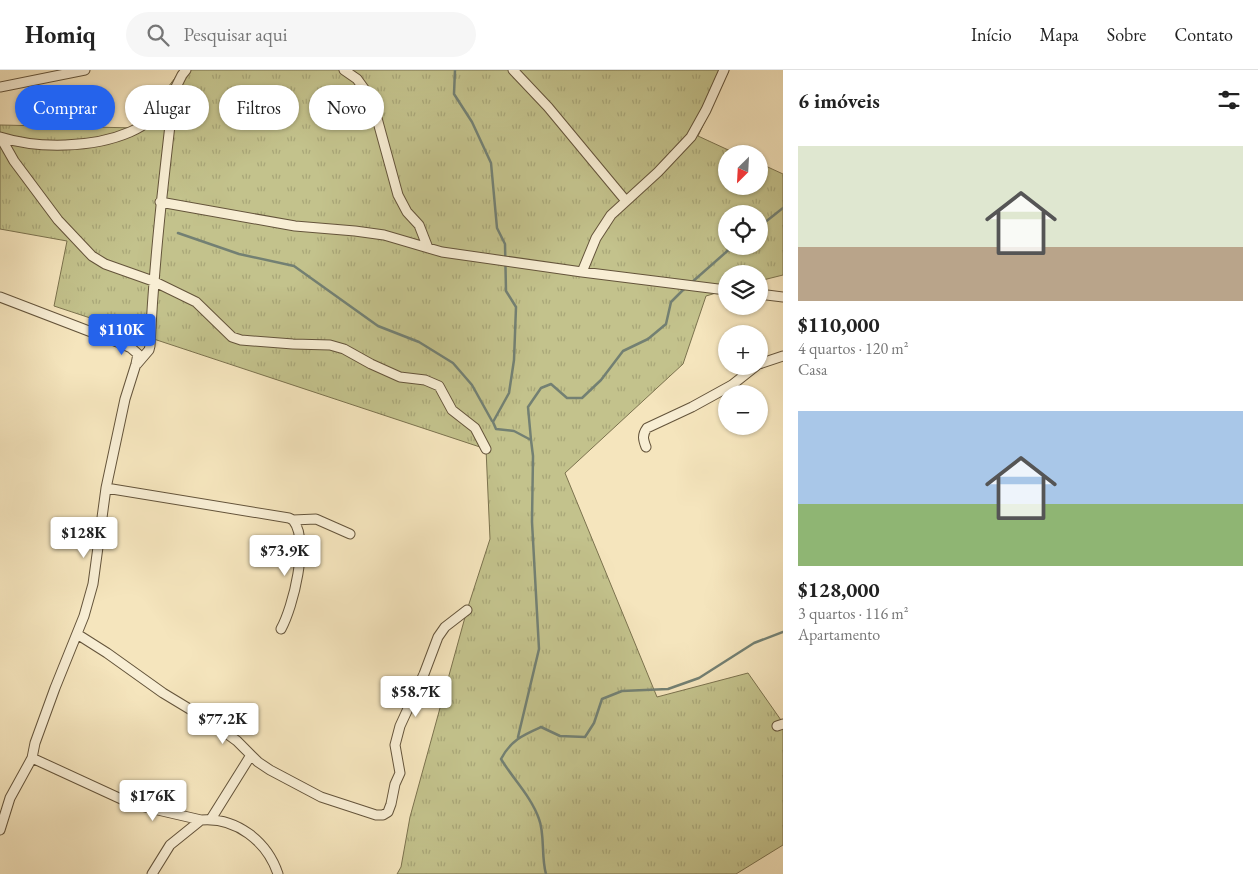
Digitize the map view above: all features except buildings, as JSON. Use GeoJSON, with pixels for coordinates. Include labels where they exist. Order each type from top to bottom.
{"type":"FeatureCollection","features":[{"type":"Feature","properties":{"kind":"street"},"geometry":{"type":"LineString","coordinates":[[0,87],[85,70]]}},
{"type":"Feature","properties":{"kind":"street"},"geometry":{"type":"LineString","coordinates":[[177,85],[186,70]]}},
{"type":"Feature","properties":{"kind":"street"},"geometry":{"type":"LineString","coordinates":[[344,70],[357,79],[370,97],[376,111],[398,195],[407,212],[419,225],[428,248]]}},
{"type":"Feature","properties":{"kind":"street"},"geometry":{"type":"LineString","coordinates":[[513,70],[548,107],[626,201]]}},
{"type":"Feature","properties":{"kind":"street"},"geometry":{"type":"LineString","coordinates":[[582,272],[596,238],[611,215],[658,172],[691,137],[706,110],[724,70]]}},
{"type":"Feature","properties":{"kind":"street"},"geometry":{"type":"LineString","coordinates":[[0,138],[14,142],[67,146],[100,141],[134,130]]}},
{"type":"Feature","properties":{"kind":"street"},"geometry":{"type":"LineString","coordinates":[[136,364],[149,350],[150,346],[160,202],[169,130]]}},
{"type":"Feature","properties":{"kind":"street"},"geometry":{"type":"LineString","coordinates":[[0,138],[14,161],[58,220],[92,256],[105,264],[153,282],[196,302],[232,337],[241,340],[330,345],[344,349],[400,377],[425,380],[439,386],[452,410],[475,428],[486,449]]}},
{"type":"Feature","properties":{"kind":"street"},"geometry":{"type":"LineString","coordinates":[[160,202],[296,226],[384,235],[442,252],[718,289]]}},
{"type":"Feature","properties":{"kind":"street"},"geometry":{"type":"LineString","coordinates":[[768,295],[783,297]]}},
{"type":"Feature","properties":{"kind":"street"},"geometry":{"type":"LineString","coordinates":[[0,297],[131,348],[138,354],[125,399],[106,488],[92,584],[77,634],[49,706],[32,758],[10,798],[0,830]]}},
{"type":"Feature","properties":{"kind":"street"},"geometry":{"type":"LineString","coordinates":[[768,361],[783,356]]}},
{"type":"Feature","properties":{"kind":"street"},"geometry":{"type":"LineString","coordinates":[[646,447],[643,433],[647,428],[724,390],[744,375]]}},
{"type":"Feature","properties":{"kind":"street"},"geometry":{"type":"LineString","coordinates":[[106,488],[293,520],[316,519],[350,534]]}},
{"type":"Feature","properties":{"kind":"street"},"geometry":{"type":"LineString","coordinates":[[281,629],[288,617],[293,601],[300,560],[299,540],[296,524],[293,520]]}},
{"type":"Feature","properties":{"kind":"street"},"geometry":{"type":"LineString","coordinates":[[77,634],[108,653],[157,689],[212,722],[270,770],[320,796],[376,815],[383,815],[388,812],[395,784],[400,773],[395,745],[400,726],[424,674],[438,636],[445,627],[467,610]]}},
{"type":"Feature","properties":{"kind":"street"},"geometry":{"type":"LineString","coordinates":[[211,819],[251,755]]}},
{"type":"Feature","properties":{"kind":"street"},"geometry":{"type":"LineString","coordinates":[[32,758],[132,804],[201,820],[227,821],[244,830],[265,848],[274,861],[278,874]]}},
{"type":"Feature","properties":{"kind":"street"},"geometry":{"type":"LineString","coordinates":[[152,874],[170,845],[201,820]]}},
{"type":"Feature","properties":{"kind":"green space"},"geometry":{"type":"Polygon","coordinates":[[[181,70],[729,70],[698,136],[718,145],[718,195],[768,195],[768,167],[783,174],[783,275],[768,279],[768,265],[718,265],[718,292],[706,296],[683,364],[565,473],[657,697],[748,673],[783,723],[783,845],[736,874],[397,874],[401,867],[410,817],[467,610],[490,539],[486,449],[54,306],[67,241],[0,229],[0,125],[15,125],[15,130],[115,130],[115,128],[125,128],[125,130],[209,130],[209,85],[170,85],[181,70]]]}},
{"type":"Feature","properties":{"kind":"waterway"},"geometry":{"type":"LineString","coordinates":[[455,70],[454,94],[472,122],[491,163],[497,228],[505,244],[506,291],[516,307],[514,360],[509,393],[493,422],[496,429],[514,431],[531,440],[533,456],[532,522],[539,649],[518,737]]}},
{"type":"Feature","properties":{"kind":"waterway"},"geometry":{"type":"LineString","coordinates":[[768,220],[783,208]]}},
{"type":"Feature","properties":{"kind":"waterway"},"geometry":{"type":"LineString","coordinates":[[178,233],[239,254],[294,266],[378,326],[419,342],[453,363],[472,385],[492,421]]}},
{"type":"Feature","properties":{"kind":"waterway"},"geometry":{"type":"LineString","coordinates":[[691,283],[723,255]]}},
{"type":"Feature","properties":{"kind":"waterway"},"geometry":{"type":"LineString","coordinates":[[531,440],[528,407],[541,388],[551,384],[567,398],[582,398],[601,380],[623,351],[648,339],[666,324],[671,302],[685,288]]}},
{"type":"Feature","properties":{"kind":"waterway"},"geometry":{"type":"LineString","coordinates":[[546,874],[541,825],[536,811],[501,759],[509,747],[523,736],[541,727],[560,736],[585,737],[594,723],[602,699],[622,691],[668,689],[699,678],[754,643],[783,632]]}}]}
